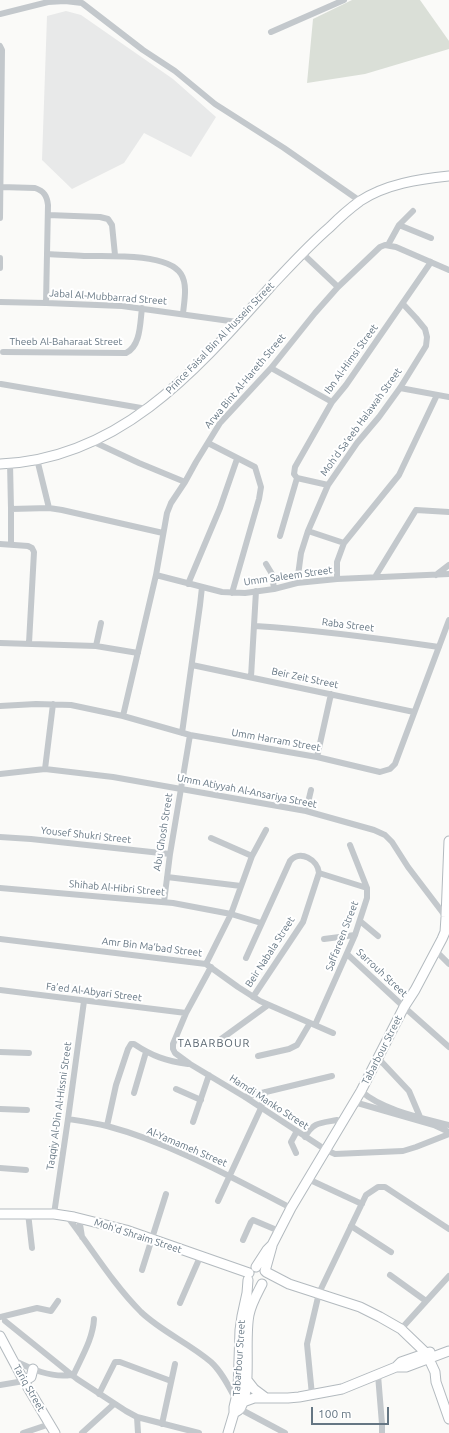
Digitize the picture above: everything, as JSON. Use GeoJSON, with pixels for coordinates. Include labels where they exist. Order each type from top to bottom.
{"type":"FeatureCollection","features":[{"type":"Feature","properties":{"kind":"street"},"geometry":{"type":"LineString","coordinates":[[271,32],[344,0]]}},
{"type":"Feature","properties":{"kind":"street"},"geometry":{"type":"LineString","coordinates":[[0,14],[48,2],[65,1],[82,3],[143,50],[175,71],[215,104],[284,148],[360,201]]}},
{"type":"Feature","properties":{"kind":"street"},"geometry":{"type":"LineString","coordinates":[[0,46],[2,50],[0,105],[0,218]]}},
{"type":"Feature","properties":{"kind":"street","name":"Prince Faisal Bin Al Hussein Street"},"geometry":{"type":"LineString","coordinates":[[0,464],[37,460],[94,442],[148,409],[183,379],[302,253],[349,209],[360,201],[387,189],[422,179],[449,176]]}},
{"type":"Feature","properties":{"kind":"street","name":"Prince Faisal Bin Al Hussein Street"},"geometry":{"type":"LineString","coordinates":[[422,179],[449,182]]}},
{"type":"Feature","properties":{"kind":"street"},"geometry":{"type":"LineString","coordinates":[[1,187],[40,189],[47,197],[46,303]]}},
{"type":"Feature","properties":{"kind":"street"},"geometry":{"type":"LineString","coordinates":[[413,211],[399,225],[388,245],[449,270]]}},
{"type":"Feature","properties":{"kind":"street"},"geometry":{"type":"LineString","coordinates":[[48,215],[100,217],[108,219],[112,225],[115,255]]}},
{"type":"Feature","properties":{"kind":"street"},"geometry":{"type":"LineString","coordinates":[[399,225],[431,238]]}},
{"type":"Feature","properties":{"kind":"street","name":"Arwa Bint Al-Hareth Street"},"geometry":{"type":"LineString","coordinates":[[123,716],[156,575],[169,508],[220,423],[271,368],[338,287],[377,249],[388,245]]}},
{"type":"Feature","properties":{"kind":"street"},"geometry":{"type":"LineString","coordinates":[[302,253],[338,287]]}},
{"type":"Feature","properties":{"kind":"street"},"geometry":{"type":"LineString","coordinates":[[47,254],[115,255],[165,263],[178,270],[182,275],[184,282],[183,314]]}},
{"type":"Feature","properties":{"kind":"street"},"geometry":{"type":"LineString","coordinates":[[0,258],[0,268]]}},
{"type":"Feature","properties":{"kind":"street","name":"Ibn Al-Himsi Street"},"geometry":{"type":"LineString","coordinates":[[280,536],[295,474],[332,402],[346,385],[431,262]]}},
{"type":"Feature","properties":{"kind":"street","name":"Jabal Al-Mubbarrad Street"},"geometry":{"type":"LineString","coordinates":[[0,302],[142,308],[237,322]]}},
{"type":"Feature","properties":{"kind":"street","name":"Moh’d Sa’eeb Halawah Street"},"geometry":{"type":"LineString","coordinates":[[297,583],[299,560],[308,531],[328,485],[400,388],[425,349],[427,342],[425,329],[403,304]]}},
{"type":"Feature","properties":{"kind":"street","name":"Theeb Al-Baharaat Street"},"geometry":{"type":"LineString","coordinates":[[3,352],[126,353],[132,349],[137,340],[142,308]]}},
{"type":"Feature","properties":{"kind":"street"},"geometry":{"type":"LineString","coordinates":[[271,368],[332,402]]}},
{"type":"Feature","properties":{"kind":"street"},"geometry":{"type":"LineString","coordinates":[[1,384],[148,409]]}},
{"type":"Feature","properties":{"kind":"street"},"geometry":{"type":"LineString","coordinates":[[400,388],[449,397]]}},
{"type":"Feature","properties":{"kind":"street"},"geometry":{"type":"LineString","coordinates":[[337,578],[337,562],[344,543],[399,475],[437,395]]}},
{"type":"Feature","properties":{"kind":"street"},"geometry":{"type":"LineString","coordinates":[[94,442],[185,482]]}},
{"type":"Feature","properties":{"kind":"street"},"geometry":{"type":"LineString","coordinates":[[208,443],[237,459],[252,465],[256,470],[261,487],[232,592]]}},
{"type":"Feature","properties":{"kind":"street"},"geometry":{"type":"LineString","coordinates":[[188,584],[220,508],[237,459]]}},
{"type":"Feature","properties":{"kind":"street"},"geometry":{"type":"LineString","coordinates":[[37,460],[49,508]]}},
{"type":"Feature","properties":{"kind":"street"},"geometry":{"type":"LineString","coordinates":[[10,463],[12,544]]}},
{"type":"Feature","properties":{"kind":"street"},"geometry":{"type":"LineString","coordinates":[[295,474],[328,485]]}},
{"type":"Feature","properties":{"kind":"street"},"geometry":{"type":"LineString","coordinates":[[11,509],[49,508],[76,512],[163,533]]}},
{"type":"Feature","properties":{"kind":"street"},"geometry":{"type":"LineString","coordinates":[[375,577],[416,510],[449,512]]}},
{"type":"Feature","properties":{"kind":"street"},"geometry":{"type":"LineString","coordinates":[[308,531],[344,543]]}},
{"type":"Feature","properties":{"kind":"street"},"geometry":{"type":"LineString","coordinates":[[0,544],[28,546],[32,548],[34,552],[29,643]]}},
{"type":"Feature","properties":{"kind":"street"},"geometry":{"type":"LineString","coordinates":[[266,564],[272,574],[274,589]]}},
{"type":"Feature","properties":{"kind":"street"},"geometry":{"type":"LineString","coordinates":[[435,576],[449,565]]}},
{"type":"Feature","properties":{"kind":"street","name":"Umm Saleem Street"},"geometry":{"type":"LineString","coordinates":[[156,575],[222,592],[245,593],[274,589],[297,583],[337,578],[435,576],[449,574]]}},
{"type":"Feature","properties":{"kind":"street"},"geometry":{"type":"LineString","coordinates":[[182,733],[202,587]]}},
{"type":"Feature","properties":{"kind":"street"},"geometry":{"type":"LineString","coordinates":[[251,677],[256,592]]}},
{"type":"Feature","properties":{"kind":"street","name":"Umm Harram Street"},"geometry":{"type":"LineString","coordinates":[[0,706],[53,704],[71,705],[123,716],[190,735],[317,758],[380,772],[390,769],[395,764],[449,620]]}},
{"type":"Feature","properties":{"kind":"street"},"geometry":{"type":"LineString","coordinates":[[96,646],[101,623]]}},
{"type":"Feature","properties":{"kind":"street","name":"Raba Street"},"geometry":{"type":"LineString","coordinates":[[254,626],[344,634],[439,647]]}},
{"type":"Feature","properties":{"kind":"street"},"geometry":{"type":"LineString","coordinates":[[0,643],[96,646],[138,653]]}},
{"type":"Feature","properties":{"kind":"street","name":"Beir Zeit Street"},"geometry":{"type":"LineString","coordinates":[[192,665],[414,712]]}},
{"type":"Feature","properties":{"kind":"street"},"geometry":{"type":"LineString","coordinates":[[317,758],[331,694]]}},
{"type":"Feature","properties":{"kind":"street"},"geometry":{"type":"LineString","coordinates":[[45,770],[53,704]]}},
{"type":"Feature","properties":{"kind":"street","name":"Abu Ghosh Street"},"geometry":{"type":"LineString","coordinates":[[164,902],[166,877],[190,735]]}},
{"type":"Feature","properties":{"kind":"street","name":"Umm Atiyyah Al-Ansariya Street"},"geometry":{"type":"LineString","coordinates":[[0,774],[45,770],[113,777],[306,811],[374,830],[385,835],[392,842],[446,917]]}},
{"type":"Feature","properties":{"kind":"street"},"geometry":{"type":"LineString","coordinates":[[306,811],[310,790]]}},
{"type":"Feature","properties":{"kind":"street","name":"Hamdi Manko Street"},"geometry":{"type":"LineString","coordinates":[[266,830],[252,856],[231,914],[173,1044],[175,1054],[245,1097],[305,1137],[335,1154],[403,1151],[449,1133]]}},
{"type":"Feature","properties":{"kind":"street","name":"Yousef Shukri Street"},"geometry":{"type":"LineString","coordinates":[[0,837],[46,840],[170,854]]}},
{"type":"Feature","properties":{"kind":"street"},"geometry":{"type":"LineString","coordinates":[[210,838],[252,856]]}},
{"type":"Feature","properties":{"kind":"street","name":"Tabarbour Street"},"geometry":{"type":"LineString","coordinates":[[228,1433],[247,1380],[247,1330],[249,1314],[265,1277],[272,1245],[291,1208],[361,1091],[404,1007],[443,956],[448,894],[449,842]]}},
{"type":"Feature","properties":{"kind":"street"},"geometry":{"type":"LineString","coordinates":[[350,845],[367,888]]}},
{"type":"Feature","properties":{"kind":"street"},"geometry":{"type":"LineString","coordinates":[[246,958],[292,858],[300,856],[310,858],[317,865],[319,873],[367,888]]}},
{"type":"Feature","properties":{"kind":"street","name":"Beir Nabala Street"},"geometry":{"type":"LineString","coordinates":[[253,997],[303,922],[319,873]]}},
{"type":"Feature","properties":{"kind":"street"},"geometry":{"type":"LineString","coordinates":[[166,877],[240,886]]}},
{"type":"Feature","properties":{"kind":"street","name":"Shihab Al-Hibri Street"},"geometry":{"type":"LineString","coordinates":[[0,888],[164,902],[231,914]]}},
{"type":"Feature","properties":{"kind":"street","name":"Saffareen Street"},"geometry":{"type":"LineString","coordinates":[[258,1056],[289,1049],[297,1045],[312,1024],[355,935],[367,898],[367,888]]}},
{"type":"Feature","properties":{"kind":"street"},"geometry":{"type":"LineString","coordinates":[[231,914],[261,923]]}},
{"type":"Feature","properties":{"kind":"street"},"geometry":{"type":"LineString","coordinates":[[360,921],[378,936]]}},
{"type":"Feature","properties":{"kind":"street"},"geometry":{"type":"LineString","coordinates":[[324,939],[355,935]]}},
{"type":"Feature","properties":{"kind":"street","name":"Amr Bin Ma’bad Street"},"geometry":{"type":"LineString","coordinates":[[0,939],[209,965],[253,997],[333,1033]]}},
{"type":"Feature","properties":{"kind":"street","name":"Sarrouh Street"},"geometry":{"type":"LineString","coordinates":[[347,954],[449,1047]]}},
{"type":"Feature","properties":{"kind":"street"},"geometry":{"type":"LineString","coordinates":[[443,956],[449,964]]}},
{"type":"Feature","properties":{"kind":"street","name":"Fa’ed Al-Abyari Street"},"geometry":{"type":"LineString","coordinates":[[0,990],[186,1013]]}},
{"type":"Feature","properties":{"kind":"street","name":"Taqqiy Al-Din Al-Hissni Street"},"geometry":{"type":"LineString","coordinates":[[54,1214],[84,1000]]}},
{"type":"Feature","properties":{"kind":"street"},"geometry":{"type":"LineString","coordinates":[[217,1042],[268,1005]]}},
{"type":"Feature","properties":{"kind":"street"},"geometry":{"type":"LineString","coordinates":[[107,1126],[116,1085],[130,1044],[134,1044],[154,1056],[170,1061],[190,1064]]}},
{"type":"Feature","properties":{"kind":"street"},"geometry":{"type":"LineString","coordinates":[[0,1052],[29,1053]]}},
{"type":"Feature","properties":{"kind":"street"},"geometry":{"type":"LineString","coordinates":[[134,1093],[146,1052]]}},
{"type":"Feature","properties":{"kind":"street"},"geometry":{"type":"LineString","coordinates":[[378,1058],[409,1091],[420,1117]]}},
{"type":"Feature","properties":{"kind":"street"},"geometry":{"type":"LineString","coordinates":[[193,1122],[209,1075]]}},
{"type":"Feature","properties":{"kind":"street"},"geometry":{"type":"LineString","coordinates":[[245,1097],[332,1076]]}},
{"type":"Feature","properties":{"kind":"street"},"geometry":{"type":"LineString","coordinates":[[176,1089],[201,1100]]}},
{"type":"Feature","properties":{"kind":"street"},"geometry":{"type":"LineString","coordinates":[[361,1091],[378,1103],[449,1125]]}},
{"type":"Feature","properties":{"kind":"street"},"geometry":{"type":"LineString","coordinates":[[218,1201],[261,1108],[265,1092]]}},
{"type":"Feature","properties":{"kind":"street"},"geometry":{"type":"LineString","coordinates":[[354,1102],[434,1125],[449,1133]]}},
{"type":"Feature","properties":{"kind":"street"},"geometry":{"type":"LineString","coordinates":[[0,1109],[27,1110]]}},
{"type":"Feature","properties":{"kind":"street","name":"Al-Yamameh Street"},"geometry":{"type":"LineString","coordinates":[[68,1119],[107,1126],[166,1147],[229,1176],[291,1208]]}},
{"type":"Feature","properties":{"kind":"street"},"geometry":{"type":"LineString","coordinates":[[305,1137],[309,1129],[316,1124],[337,1120]]}},
{"type":"Feature","properties":{"kind":"street"},"geometry":{"type":"LineString","coordinates":[[296,1131],[291,1142],[296,1153]]}},
{"type":"Feature","properties":{"kind":"street"},"geometry":{"type":"LineString","coordinates":[[0,1168],[26,1170]]}},
{"type":"Feature","properties":{"kind":"street"},"geometry":{"type":"LineString","coordinates":[[308,1179],[362,1204]]}},
{"type":"Feature","properties":{"kind":"street"},"geometry":{"type":"LineString","coordinates":[[312,1395],[307,1344],[319,1293],[369,1192],[378,1187],[385,1187],[449,1228]]}},
{"type":"Feature","properties":{"kind":"street"},"geometry":{"type":"LineString","coordinates":[[142,1270],[166,1194]]}},
{"type":"Feature","properties":{"kind":"street"},"geometry":{"type":"LineString","coordinates":[[28,1213],[32,1248]]}},
{"type":"Feature","properties":{"kind":"street","name":"Moh'd Shraim Street"},"geometry":{"type":"LineString","coordinates":[[0,1214],[28,1213],[66,1215],[109,1225],[251,1273]]}},
{"type":"Feature","properties":{"kind":"street"},"geometry":{"type":"LineString","coordinates":[[66,1215],[98,1260],[141,1311],[214,1365],[225,1380],[237,1406],[284,1433]]}},
{"type":"Feature","properties":{"kind":"street"},"geometry":{"type":"LineString","coordinates":[[79,1218],[82,1237]]}},
{"type":"Feature","properties":{"kind":"street"},"geometry":{"type":"LineString","coordinates":[[243,1240],[253,1220],[279,1231]]}},
{"type":"Feature","properties":{"kind":"street"},"geometry":{"type":"LineString","coordinates":[[351,1226],[391,1252]]}},
{"type":"Feature","properties":{"kind":"street","name":"Tabarbour Street"},"geometry":{"type":"LineString","coordinates":[[237,1406],[242,1316],[251,1273],[272,1245]]}},
{"type":"Feature","properties":{"kind":"street"},"geometry":{"type":"LineString","coordinates":[[180,1303],[200,1257]]}},
{"type":"Feature","properties":{"kind":"street"},"geometry":{"type":"LineString","coordinates":[[262,1268],[265,1277],[255,1284],[251,1273],[262,1268]]}},
{"type":"Feature","properties":{"kind":"street"},"geometry":{"type":"LineString","coordinates":[[390,1275],[426,1301]]}},
{"type":"Feature","properties":{"kind":"street"},"geometry":{"type":"LineString","coordinates":[[401,1329],[449,1276]]}},
{"type":"Feature","properties":{"kind":"street"},"geometry":{"type":"LineString","coordinates":[[265,1277],[319,1293],[368,1310],[401,1329],[425,1356],[449,1419]]}},
{"type":"Feature","properties":{"kind":"street"},"geometry":{"type":"LineString","coordinates":[[4,1320],[37,1308],[51,1311],[58,1302]]}},
{"type":"Feature","properties":{"kind":"street"},"geometry":{"type":"LineString","coordinates":[[72,1375],[89,1340],[94,1319]]}},
{"type":"Feature","properties":{"kind":"street"},"geometry":{"type":"LineString","coordinates":[[4,1320],[72,1375],[137,1418],[199,1433]]}},
{"type":"Feature","properties":{"kind":"street","name":"Tariq Street"},"geometry":{"type":"LineString","coordinates":[[1,1340],[55,1433]]}},
{"type":"Feature","properties":{"kind":"street"},"geometry":{"type":"LineString","coordinates":[[237,1406],[254,1398],[288,1398],[342,1389],[358,1381],[378,1375],[396,1367],[406,1367],[449,1345]]}},
{"type":"Feature","properties":{"kind":"street"},"geometry":{"type":"LineString","coordinates":[[425,1356],[449,1352]]}},
{"type":"Feature","properties":{"kind":"street"},"geometry":{"type":"LineString","coordinates":[[13,1360],[33,1369],[58,1375],[72,1375]]}},
{"type":"Feature","properties":{"kind":"street"},"geometry":{"type":"LineString","coordinates":[[100,1394],[115,1362],[120,1362],[172,1381]]}},
{"type":"Feature","properties":{"kind":"street"},"geometry":{"type":"LineString","coordinates":[[162,1424],[175,1364]]}},
{"type":"Feature","properties":{"kind":"street"},"geometry":{"type":"LineString","coordinates":[[0,1384],[24,1381],[31,1377],[33,1369]]}},
{"type":"Feature","properties":{"kind":"street"},"geometry":{"type":"LineString","coordinates":[[378,1375],[382,1433]]}},
{"type":"Feature","properties":{"kind":"street"},"geometry":{"type":"LineString","coordinates":[[247,1380],[254,1389],[266,1398]]}},
{"type":"Feature","properties":{"kind":"street"},"geometry":{"type":"LineString","coordinates":[[82,1433],[114,1404]]}},
{"type":"Feature","properties":{"kind":"street"},"geometry":{"type":"LineString","coordinates":[[137,1418],[138,1433]]}},
{"type":"Feature","properties":{"kind":"street"},"geometry":{"type":"LineString","coordinates":[[23,1433],[50,1424]]}},
{"type":"Feature","properties":{"kind":"shaded area"},"geometry":{"type":"Polygon","coordinates":[[[352,0],[420,0],[449,41],[449,49],[365,74],[307,83],[313,19],[352,0]]]}},
{"type":"Feature","properties":{"kind":"shaded area"},"geometry":{"type":"Polygon","coordinates":[[[66,11],[81,15],[173,79],[216,117],[191,157],[144,133],[124,163],[72,189],[42,160],[47,16],[66,11]]]}},
{"type":"Feature","properties":{"kind":"district","name":"TABARBOUR"},"geometry":{"type":"Point","coordinates":[214,1043]}}]}
